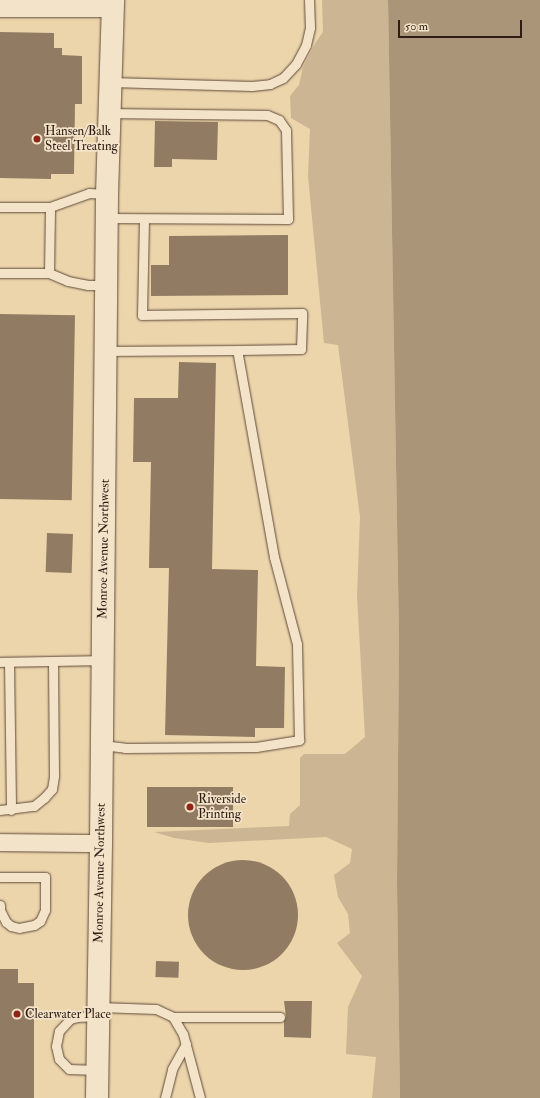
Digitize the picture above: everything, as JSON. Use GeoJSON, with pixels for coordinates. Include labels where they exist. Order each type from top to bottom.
{"type":"FeatureCollection","features":[{"type":"Feature","properties":{"kind":"main road","name":"Monroe Avenue Northwest"},"geometry":{"type":"LineString","coordinates":[[97,1098],[107,194],[113,4]]}},
{"type":"Feature","properties":{"kind":"street"},"geometry":{"type":"LineString","coordinates":[[0,8],[113,4]]}},
{"type":"Feature","properties":{"kind":"street"},"geometry":{"type":"LineString","coordinates":[[0,842],[101,843]]}},
{"type":"Feature","properties":{"kind":"lane"},"geometry":{"type":"LineString","coordinates":[[110,82],[252,86],[270,84],[282,78],[296,64],[306,44],[310,28],[309,0]]}},
{"type":"Feature","properties":{"kind":"lane"},"geometry":{"type":"LineString","coordinates":[[107,218],[288,219],[286,130],[279,120],[267,115],[110,113]]}},
{"type":"Feature","properties":{"kind":"lane"},"geometry":{"type":"LineString","coordinates":[[0,207],[50,207],[89,193],[107,194]]}},
{"type":"Feature","properties":{"kind":"lane"},"geometry":{"type":"LineString","coordinates":[[49,273],[50,207]]}},
{"type":"Feature","properties":{"kind":"lane"},"geometry":{"type":"LineString","coordinates":[[106,352],[301,349],[302,313],[142,315],[144,219]]}},
{"type":"Feature","properties":{"kind":"lane"},"geometry":{"type":"LineString","coordinates":[[0,273],[49,273],[68,281],[88,285],[107,285]]}},
{"type":"Feature","properties":{"kind":"lane"},"geometry":{"type":"LineString","coordinates":[[102,745],[125,748],[256,747],[299,740],[297,644],[274,558],[237,350]]}},
{"type":"Feature","properties":{"kind":"lane"},"geometry":{"type":"LineString","coordinates":[[11,810],[5,662],[103,660]]}},
{"type":"Feature","properties":{"kind":"lane"},"geometry":{"type":"LineString","coordinates":[[0,810],[11,810],[34,806],[52,789],[54,776],[53,661]]}},
{"type":"Feature","properties":{"kind":"lane"},"geometry":{"type":"LineString","coordinates":[[0,877],[45,877],[46,910],[40,921],[34,925],[18,928],[11,926],[6,922],[0,910],[0,905]]}},
{"type":"Feature","properties":{"kind":"lane"},"geometry":{"type":"LineString","coordinates":[[97,1070],[69,1069],[59,1059],[56,1046],[59,1031],[70,1019],[98,1012],[156,1009],[173,1017],[280,1017]]}},
{"type":"Feature","properties":{"kind":"lane"},"geometry":{"type":"LineString","coordinates":[[173,1017],[183,1034],[200,1098]]}},
{"type":"Feature","properties":{"kind":"lane"},"geometry":{"type":"LineString","coordinates":[[165,1098],[172,1069],[186,1044]]}},
{"type":"Feature","properties":{"kind":"shaded area"},"geometry":{"type":"Polygon","coordinates":[[[322,0],[388,0],[399,638],[397,883],[400,1098],[372,1098],[376,1057],[346,1054],[348,1007],[362,976],[337,943],[350,933],[348,914],[338,897],[334,875],[350,863],[352,849],[326,837],[209,843],[174,838],[154,832],[289,826],[290,814],[300,805],[300,758],[304,754],[345,754],[365,737],[357,596],[360,517],[338,345],[324,343],[308,176],[310,129],[291,118],[290,96],[299,85],[303,67],[323,32],[322,0]]]}},
{"type":"Feature","properties":{"kind":"shaded area"},"geometry":{"type":"Polygon","coordinates":[[[388,0],[540,0],[540,1098],[400,1098],[397,883],[399,638],[388,0]]]}},
{"type":"Feature","properties":{"kind":"building","name":"Hansen/Balk Steel Treating"},"geometry":{"type":"Polygon","coordinates":[[[0,32],[54,33],[54,48],[62,48],[62,55],[82,56],[82,104],[75,104],[74,174],[51,174],[51,179],[0,178],[0,32]]]}},
{"type":"Feature","properties":{"kind":"building"},"geometry":{"type":"Polygon","coordinates":[[[155,121],[218,122],[217,160],[172,159],[172,167],[154,167],[155,121]]]}},
{"type":"Feature","properties":{"kind":"building"},"geometry":{"type":"Polygon","coordinates":[[[288,235],[288,295],[151,296],[151,265],[169,265],[169,236],[288,235]]]}},
{"type":"Feature","properties":{"kind":"building"},"geometry":{"type":"Polygon","coordinates":[[[0,314],[75,315],[72,500],[0,499],[0,314]]]}},
{"type":"Feature","properties":{"kind":"building"},"geometry":{"type":"Polygon","coordinates":[[[179,362],[216,363],[212,569],[258,570],[256,666],[285,667],[284,728],[255,728],[255,737],[165,735],[169,568],[149,568],[151,462],[133,462],[134,398],[178,398],[179,362]]]}},
{"type":"Feature","properties":{"kind":"building"},"geometry":{"type":"Polygon","coordinates":[[[47,533],[73,534],[72,573],[46,572],[47,533]]]}},
{"type":"Feature","properties":{"kind":"building","name":"Riverside Printing"},"geometry":{"type":"Polygon","coordinates":[[[147,787],[233,787],[233,827],[147,827],[147,787]]]}},
{"type":"Feature","properties":{"kind":"building"},"geometry":{"type":"Polygon","coordinates":[[[243,860],[264,864],[282,876],[294,894],[298,915],[294,936],[282,954],[264,966],[243,970],[222,966],[204,954],[192,936],[188,915],[192,894],[204,876],[222,864],[243,860]]]}},
{"type":"Feature","properties":{"kind":"building"},"geometry":{"type":"Polygon","coordinates":[[[156,961],[179,962],[178,978],[155,977],[156,961]]]}},
{"type":"Feature","properties":{"kind":"building","name":"Clearwater Place"},"geometry":{"type":"Polygon","coordinates":[[[0,969],[18,969],[18,983],[34,983],[34,1098],[0,1098],[0,969]]]}},
{"type":"Feature","properties":{"kind":"building"},"geometry":{"type":"Polygon","coordinates":[[[284,1001],[312,1001],[311,1038],[284,1037],[284,1021],[286,1017],[284,1001]]]}},
{"type":"Feature","properties":{"kind":"place","name":"Hansen/Balk Steel Treating"},"geometry":{"type":"Point","coordinates":[37,139]}},
{"type":"Feature","properties":{"kind":"place","name":"Riverside Printing"},"geometry":{"type":"Point","coordinates":[190,807]}},
{"type":"Feature","properties":{"kind":"place","name":"Clearwater Place"},"geometry":{"type":"Point","coordinates":[17,1014]}}]}
